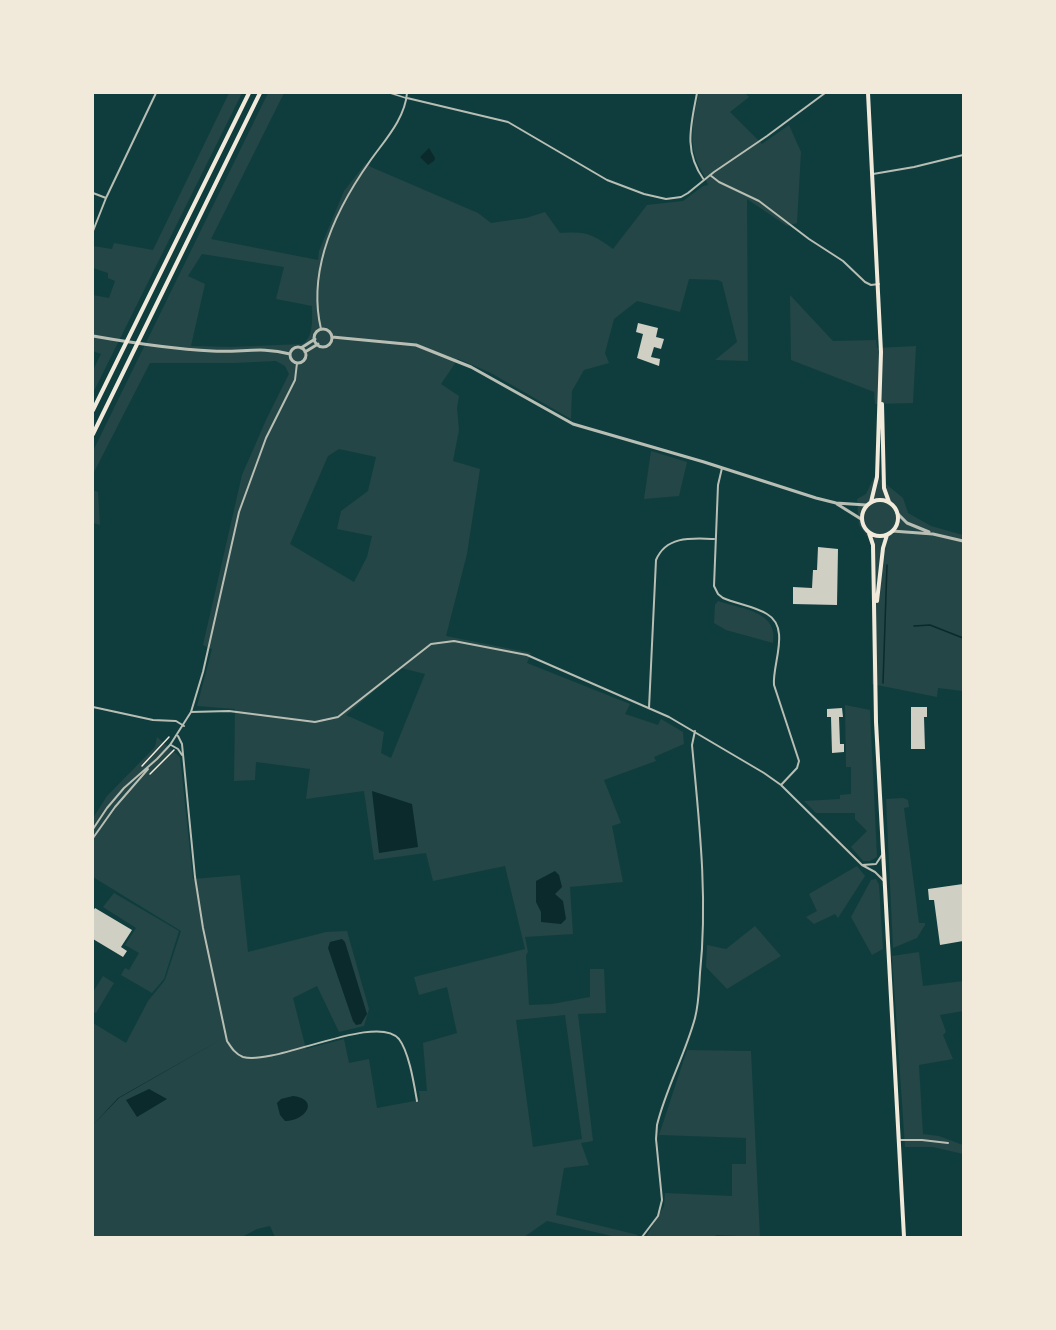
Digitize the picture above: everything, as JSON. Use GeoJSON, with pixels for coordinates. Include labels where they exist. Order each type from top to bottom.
{"type":"FeatureCollection","features":[{"type":"Feature","properties":{"kind":"main road"},"geometry":{"type":"LineString","coordinates":[[93,410],[249,93]]}},
{"type":"Feature","properties":{"kind":"main road"},"geometry":{"type":"LineString","coordinates":[[93,434],[260,93]]}},
{"type":"Feature","properties":{"kind":"main road"},"geometry":{"type":"LineString","coordinates":[[868,93],[879,284],[884,488],[889,502],[897,513],[897,523],[883,548],[876,620]]}},
{"type":"Feature","properties":{"kind":"main road"},"geometry":{"type":"LineString","coordinates":[[871,501],[878,477],[881,385]]}},
{"type":"Feature","properties":{"kind":"main road"},"geometry":{"type":"LineString","coordinates":[[889,502],[871,501],[866,505],[861,519],[873,545],[876,620],[875,712],[904,1237]]}},
{"type":"Feature","properties":{"kind":"main road"},"geometry":{"type":"LineString","coordinates":[[869,533],[878,536],[890,533]]}},
{"type":"Feature","properties":{"kind":"street"},"geometry":{"type":"LineString","coordinates":[[93,231],[106,198],[156,93]]}},
{"type":"Feature","properties":{"kind":"street"},"geometry":{"type":"LineString","coordinates":[[321,329],[316,298],[318,280],[334,223],[346,198],[395,126],[407,93]]}},
{"type":"Feature","properties":{"kind":"street"},"geometry":{"type":"LineString","coordinates":[[696,93],[690,153],[704,180]]}},
{"type":"Feature","properties":{"kind":"street"},"geometry":{"type":"LineString","coordinates":[[407,98],[508,122],[607,180],[644,194],[666,199],[681,197],[825,93]]}},
{"type":"Feature","properties":{"kind":"street"},"geometry":{"type":"LineString","coordinates":[[873,174],[963,155]]}},
{"type":"Feature","properties":{"kind":"street"},"geometry":{"type":"LineString","coordinates":[[710,175],[719,182],[759,201],[809,239],[843,261],[865,282],[871,285],[879,284]]}},
{"type":"Feature","properties":{"kind":"street"},"geometry":{"type":"LineString","coordinates":[[93,193],[106,198]]}},
{"type":"Feature","properties":{"kind":"street"},"geometry":{"type":"LineString","coordinates":[[321,329],[329,332],[332,337]]}},
{"type":"Feature","properties":{"kind":"street"},"geometry":{"type":"LineString","coordinates":[[305,352],[304,360],[297,363],[291,360],[290,354],[294,348],[301,348],[315,339],[321,329]]}},
{"type":"Feature","properties":{"kind":"street"},"geometry":{"type":"LineString","coordinates":[[93,336],[155,347],[216,352],[271,349],[290,354]]}},
{"type":"Feature","properties":{"kind":"street"},"geometry":{"type":"LineString","coordinates":[[315,339],[323,346],[329,344],[332,337]]}},
{"type":"Feature","properties":{"kind":"street"},"geometry":{"type":"LineString","coordinates":[[332,337],[416,345],[471,367],[566,421],[836,503],[866,505]]}},
{"type":"Feature","properties":{"kind":"street"},"geometry":{"type":"LineString","coordinates":[[305,352],[318,344]]}},
{"type":"Feature","properties":{"kind":"street"},"geometry":{"type":"LineString","coordinates":[[301,348],[305,352]]}},
{"type":"Feature","properties":{"kind":"street"},"geometry":{"type":"LineString","coordinates":[[93,838],[115,807],[178,736],[191,712],[203,672],[239,512],[263,446],[295,380],[297,363]]}},
{"type":"Feature","properties":{"kind":"street"},"geometry":{"type":"LineString","coordinates":[[722,468],[718,485],[714,586],[718,594],[730,601],[767,614],[774,619],[778,627],[780,636],[773,677],[774,685],[799,761],[797,768],[781,785]]}},
{"type":"Feature","properties":{"kind":"street"},"geometry":{"type":"LineString","coordinates":[[836,503],[861,519]]}},
{"type":"Feature","properties":{"kind":"street"},"geometry":{"type":"LineString","coordinates":[[897,513],[907,523],[933,534],[963,541]]}},
{"type":"Feature","properties":{"kind":"street"},"geometry":{"type":"LineString","coordinates":[[890,533],[933,534]]}},
{"type":"Feature","properties":{"kind":"street"},"geometry":{"type":"LineString","coordinates":[[649,708],[656,560],[664,546],[673,541],[715,539]]}},
{"type":"Feature","properties":{"kind":"street"},"geometry":{"type":"LineString","coordinates":[[191,712],[222,711],[315,722],[326,721],[338,717],[352,707],[431,644],[454,641],[527,655],[649,708],[695,731],[781,785],[862,865],[875,872],[884,881]]}},
{"type":"Feature","properties":{"kind":"street"},"geometry":{"type":"LineString","coordinates":[[93,707],[153,720],[176,721],[184,726]]}},
{"type":"Feature","properties":{"kind":"street"},"geometry":{"type":"LineString","coordinates":[[642,1237],[661,1208],[657,1125],[695,1016],[702,959],[703,903],[700,833],[692,745],[695,731]]}},
{"type":"Feature","properties":{"kind":"street"},"geometry":{"type":"LineString","coordinates":[[178,736],[182,742],[195,876],[203,928],[227,1041],[242,1057],[261,1058],[352,1034],[391,1033],[398,1038],[410,1065],[417,1101]]}},
{"type":"Feature","properties":{"kind":"street"},"geometry":{"type":"LineString","coordinates":[[170,745],[182,754]]}},
{"type":"Feature","properties":{"kind":"street"},"geometry":{"type":"LineString","coordinates":[[93,829],[115,798],[134,778],[149,767]]}},
{"type":"Feature","properties":{"kind":"street"},"geometry":{"type":"LineString","coordinates":[[862,865],[876,864],[882,855]]}},
{"type":"Feature","properties":{"kind":"street"},"geometry":{"type":"LineString","coordinates":[[898,1141],[922,1140],[948,1143]]}},
{"type":"Feature","properties":{"kind":"lane"},"geometry":{"type":"LineString","coordinates":[[390,93],[407,98]]}},
{"type":"Feature","properties":{"kind":"path"},"geometry":{"type":"LineString","coordinates":[[144,780],[177,748]]}},
{"type":"Feature","properties":{"kind":"shaded area"},"geometry":{"type":"Polygon","coordinates":[[[229,93],[242,93],[93,393],[93,370],[101,354],[93,351],[93,295],[109,298],[115,281],[108,278],[108,273],[93,268],[93,246],[112,249],[114,243],[153,250],[229,93]]]}},
{"type":"Feature","properties":{"kind":"shaded area"},"geometry":{"type":"Polygon","coordinates":[[[268,93],[284,93],[211,239],[318,260],[319,251],[344,191],[366,163],[478,213],[491,223],[526,218],[545,212],[560,233],[589,235],[613,249],[647,205],[683,201],[703,186],[708,185],[696,159],[693,143],[694,117],[699,93],[745,93],[749,97],[730,112],[762,144],[789,125],[801,152],[797,223],[787,226],[747,199],[748,361],[715,360],[737,342],[722,282],[689,279],[680,312],[637,301],[614,319],[605,353],[609,363],[584,370],[572,391],[571,419],[489,372],[458,359],[441,384],[459,396],[457,408],[459,430],[453,461],[480,469],[467,554],[446,636],[531,653],[527,663],[630,704],[625,714],[658,725],[661,719],[683,732],[684,744],[654,757],[656,761],[604,780],[621,823],[612,826],[623,882],[570,887],[573,934],[525,937],[528,952],[526,955],[529,1005],[552,1004],[590,997],[590,969],[604,969],[606,1013],[578,1014],[593,1141],[581,1143],[589,1165],[564,1168],[556,1215],[638,1235],[636,1237],[616,1237],[547,1221],[524,1237],[275,1237],[270,1226],[257,1229],[242,1237],[93,1237],[93,1023],[126,1043],[148,1001],[165,980],[181,931],[93,877],[93,818],[107,796],[155,747],[157,737],[180,757],[193,879],[240,875],[248,952],[326,932],[347,931],[369,1009],[364,1026],[339,1032],[317,986],[293,998],[306,1049],[344,1039],[349,1063],[369,1059],[377,1108],[420,1100],[419,1091],[427,1091],[423,1043],[457,1033],[447,987],[419,995],[414,977],[525,949],[505,866],[433,881],[426,853],[374,860],[364,791],[306,799],[310,769],[256,762],[255,780],[234,781],[235,709],[197,706],[212,649],[203,645],[242,475],[289,374],[285,366],[276,361],[150,363],[93,474],[93,451],[268,93]],[[202,254],[188,276],[205,284],[191,346],[303,344],[307,341],[312,326],[312,306],[276,299],[284,267],[202,254]],[[339,449],[328,456],[290,544],[354,582],[367,557],[372,536],[337,529],[341,511],[368,491],[376,457],[339,449]],[[401,668],[346,715],[384,732],[381,753],[391,758],[425,674],[401,668]],[[565,1015],[516,1020],[533,1147],[582,1139],[565,1015]]]}},
{"type":"Feature","properties":{"kind":"shaded area"},"geometry":{"type":"Polygon","coordinates":[[[429,148],[435,158],[428,165],[420,157],[429,148]]]}},
{"type":"Feature","properties":{"kind":"shaded area"},"geometry":{"type":"Polygon","coordinates":[[[790,295],[833,341],[876,340],[877,348],[916,346],[913,403],[875,404],[874,392],[791,360],[790,295]]]}},
{"type":"Feature","properties":{"kind":"shaded area"},"geometry":{"type":"Polygon","coordinates":[[[651,451],[687,462],[679,496],[644,499],[651,451]]]}},
{"type":"Feature","properties":{"kind":"shaded area"},"geometry":{"type":"Polygon","coordinates":[[[875,475],[903,498],[908,513],[931,526],[963,535],[963,691],[938,688],[937,697],[872,684],[872,543],[859,525],[857,499],[866,494],[875,475]]]}},
{"type":"Feature","properties":{"kind":"shaded area"},"geometry":{"type":"Polygon","coordinates":[[[93,490],[98,492],[100,525],[93,523],[93,490]]]}},
{"type":"Feature","properties":{"kind":"shaded area"},"geometry":{"type":"Polygon","coordinates":[[[718,601],[747,609],[764,618],[770,624],[773,632],[773,643],[726,630],[714,623],[715,605],[718,601]]]}},
{"type":"Feature","properties":{"kind":"shaded area"},"geometry":{"type":"Polygon","coordinates":[[[845,705],[870,710],[877,857],[870,861],[863,861],[851,847],[867,831],[855,819],[855,813],[816,813],[804,801],[840,799],[840,795],[851,794],[851,767],[846,767],[845,705]]]}},
{"type":"Feature","properties":{"kind":"shaded area"},"geometry":{"type":"Polygon","coordinates":[[[372,791],[412,804],[418,847],[379,853],[372,791]]]}},
{"type":"Feature","properties":{"kind":"shaded area"},"geometry":{"type":"Polygon","coordinates":[[[886,799],[908,800],[909,807],[904,808],[919,923],[925,923],[925,925],[917,938],[893,948],[886,799]]]}},
{"type":"Feature","properties":{"kind":"shaded area"},"geometry":{"type":"Polygon","coordinates":[[[857,866],[865,876],[838,918],[835,914],[814,924],[806,917],[817,911],[809,894],[857,866]]]}},
{"type":"Feature","properties":{"kind":"shaded area"},"geometry":{"type":"Polygon","coordinates":[[[555,871],[559,875],[562,887],[555,894],[563,901],[566,919],[561,924],[541,922],[541,912],[536,902],[536,881],[555,871]]]}},
{"type":"Feature","properties":{"kind":"shaded area"},"geometry":{"type":"Polygon","coordinates":[[[876,879],[879,885],[883,949],[872,955],[851,917],[871,880],[876,879]]]}},
{"type":"Feature","properties":{"kind":"shaded area"},"geometry":{"type":"Polygon","coordinates":[[[114,893],[179,931],[164,979],[152,993],[121,975],[125,968],[129,970],[139,953],[125,945],[136,928],[103,907],[114,893]]]}},
{"type":"Feature","properties":{"kind":"shaded area"},"geometry":{"type":"Polygon","coordinates":[[[755,926],[781,956],[727,989],[706,967],[707,945],[726,949],[755,926]]]}},
{"type":"Feature","properties":{"kind":"shaded area"},"geometry":{"type":"Polygon","coordinates":[[[342,939],[345,942],[367,1014],[361,1024],[356,1025],[328,948],[330,942],[342,939]]]}},
{"type":"Feature","properties":{"kind":"shaded area"},"geometry":{"type":"Polygon","coordinates":[[[919,952],[923,986],[963,981],[963,1011],[940,1015],[946,1032],[943,1035],[953,1059],[919,1065],[923,1134],[939,1136],[963,1145],[963,1154],[933,1147],[905,1147],[892,956],[919,952]]]}},
{"type":"Feature","properties":{"kind":"shaded area"},"geometry":{"type":"Polygon","coordinates":[[[103,976],[114,983],[96,1013],[93,1012],[93,992],[103,976]]]}},
{"type":"Feature","properties":{"kind":"shaded area"},"geometry":{"type":"Polygon","coordinates":[[[222,1039],[119,1098],[93,1125],[118,1098],[222,1039]]]}},
{"type":"Feature","properties":{"kind":"shaded area"},"geometry":{"type":"Polygon","coordinates":[[[687,1050],[751,1051],[760,1237],[716,1235],[715,1237],[646,1237],[664,1206],[665,1193],[732,1196],[732,1164],[746,1164],[746,1138],[659,1135],[687,1050]]]}},
{"type":"Feature","properties":{"kind":"shaded area"},"geometry":{"type":"Polygon","coordinates":[[[149,1089],[167,1099],[137,1117],[126,1100],[149,1089]]]}},
{"type":"Feature","properties":{"kind":"shaded area"},"geometry":{"type":"Polygon","coordinates":[[[293,1096],[306,1101],[307,1110],[299,1118],[285,1121],[280,1115],[277,1103],[281,1099],[293,1096]]]}},
{"type":"Feature","properties":{"kind":"building"},"geometry":{"type":"Polygon","coordinates":[[[638,323],[658,328],[656,337],[664,339],[661,349],[654,347],[651,357],[660,359],[659,366],[637,358],[643,334],[636,332],[638,323]]]}},
{"type":"Feature","properties":{"kind":"building"},"geometry":{"type":"Polygon","coordinates":[[[818,547],[838,549],[837,605],[793,604],[793,587],[812,588],[813,570],[817,570],[818,547]]]}},
{"type":"Feature","properties":{"kind":"building"},"geometry":{"type":"Polygon","coordinates":[[[911,707],[927,707],[927,717],[924,717],[925,749],[911,749],[911,707]]]}},
{"type":"Feature","properties":{"kind":"building"},"geometry":{"type":"Polygon","coordinates":[[[842,708],[843,717],[839,717],[840,744],[844,744],[844,752],[832,753],[831,717],[827,717],[827,709],[842,708]]]}},
{"type":"Feature","properties":{"kind":"building"},"geometry":{"type":"Polygon","coordinates":[[[963,884],[963,941],[940,945],[934,900],[929,900],[928,889],[963,884]]]}},
{"type":"Feature","properties":{"kind":"building"},"geometry":{"type":"Polygon","coordinates":[[[95,908],[132,930],[121,947],[127,951],[123,957],[93,939],[93,911],[95,908]]]}},
{"type":"Feature","properties":{"kind":"waterway"},"geometry":{"type":"LineString","coordinates":[[883,683],[887,565]]}},
{"type":"Feature","properties":{"kind":"waterway"},"geometry":{"type":"LineString","coordinates":[[914,626],[930,625],[963,638]]}}]}
